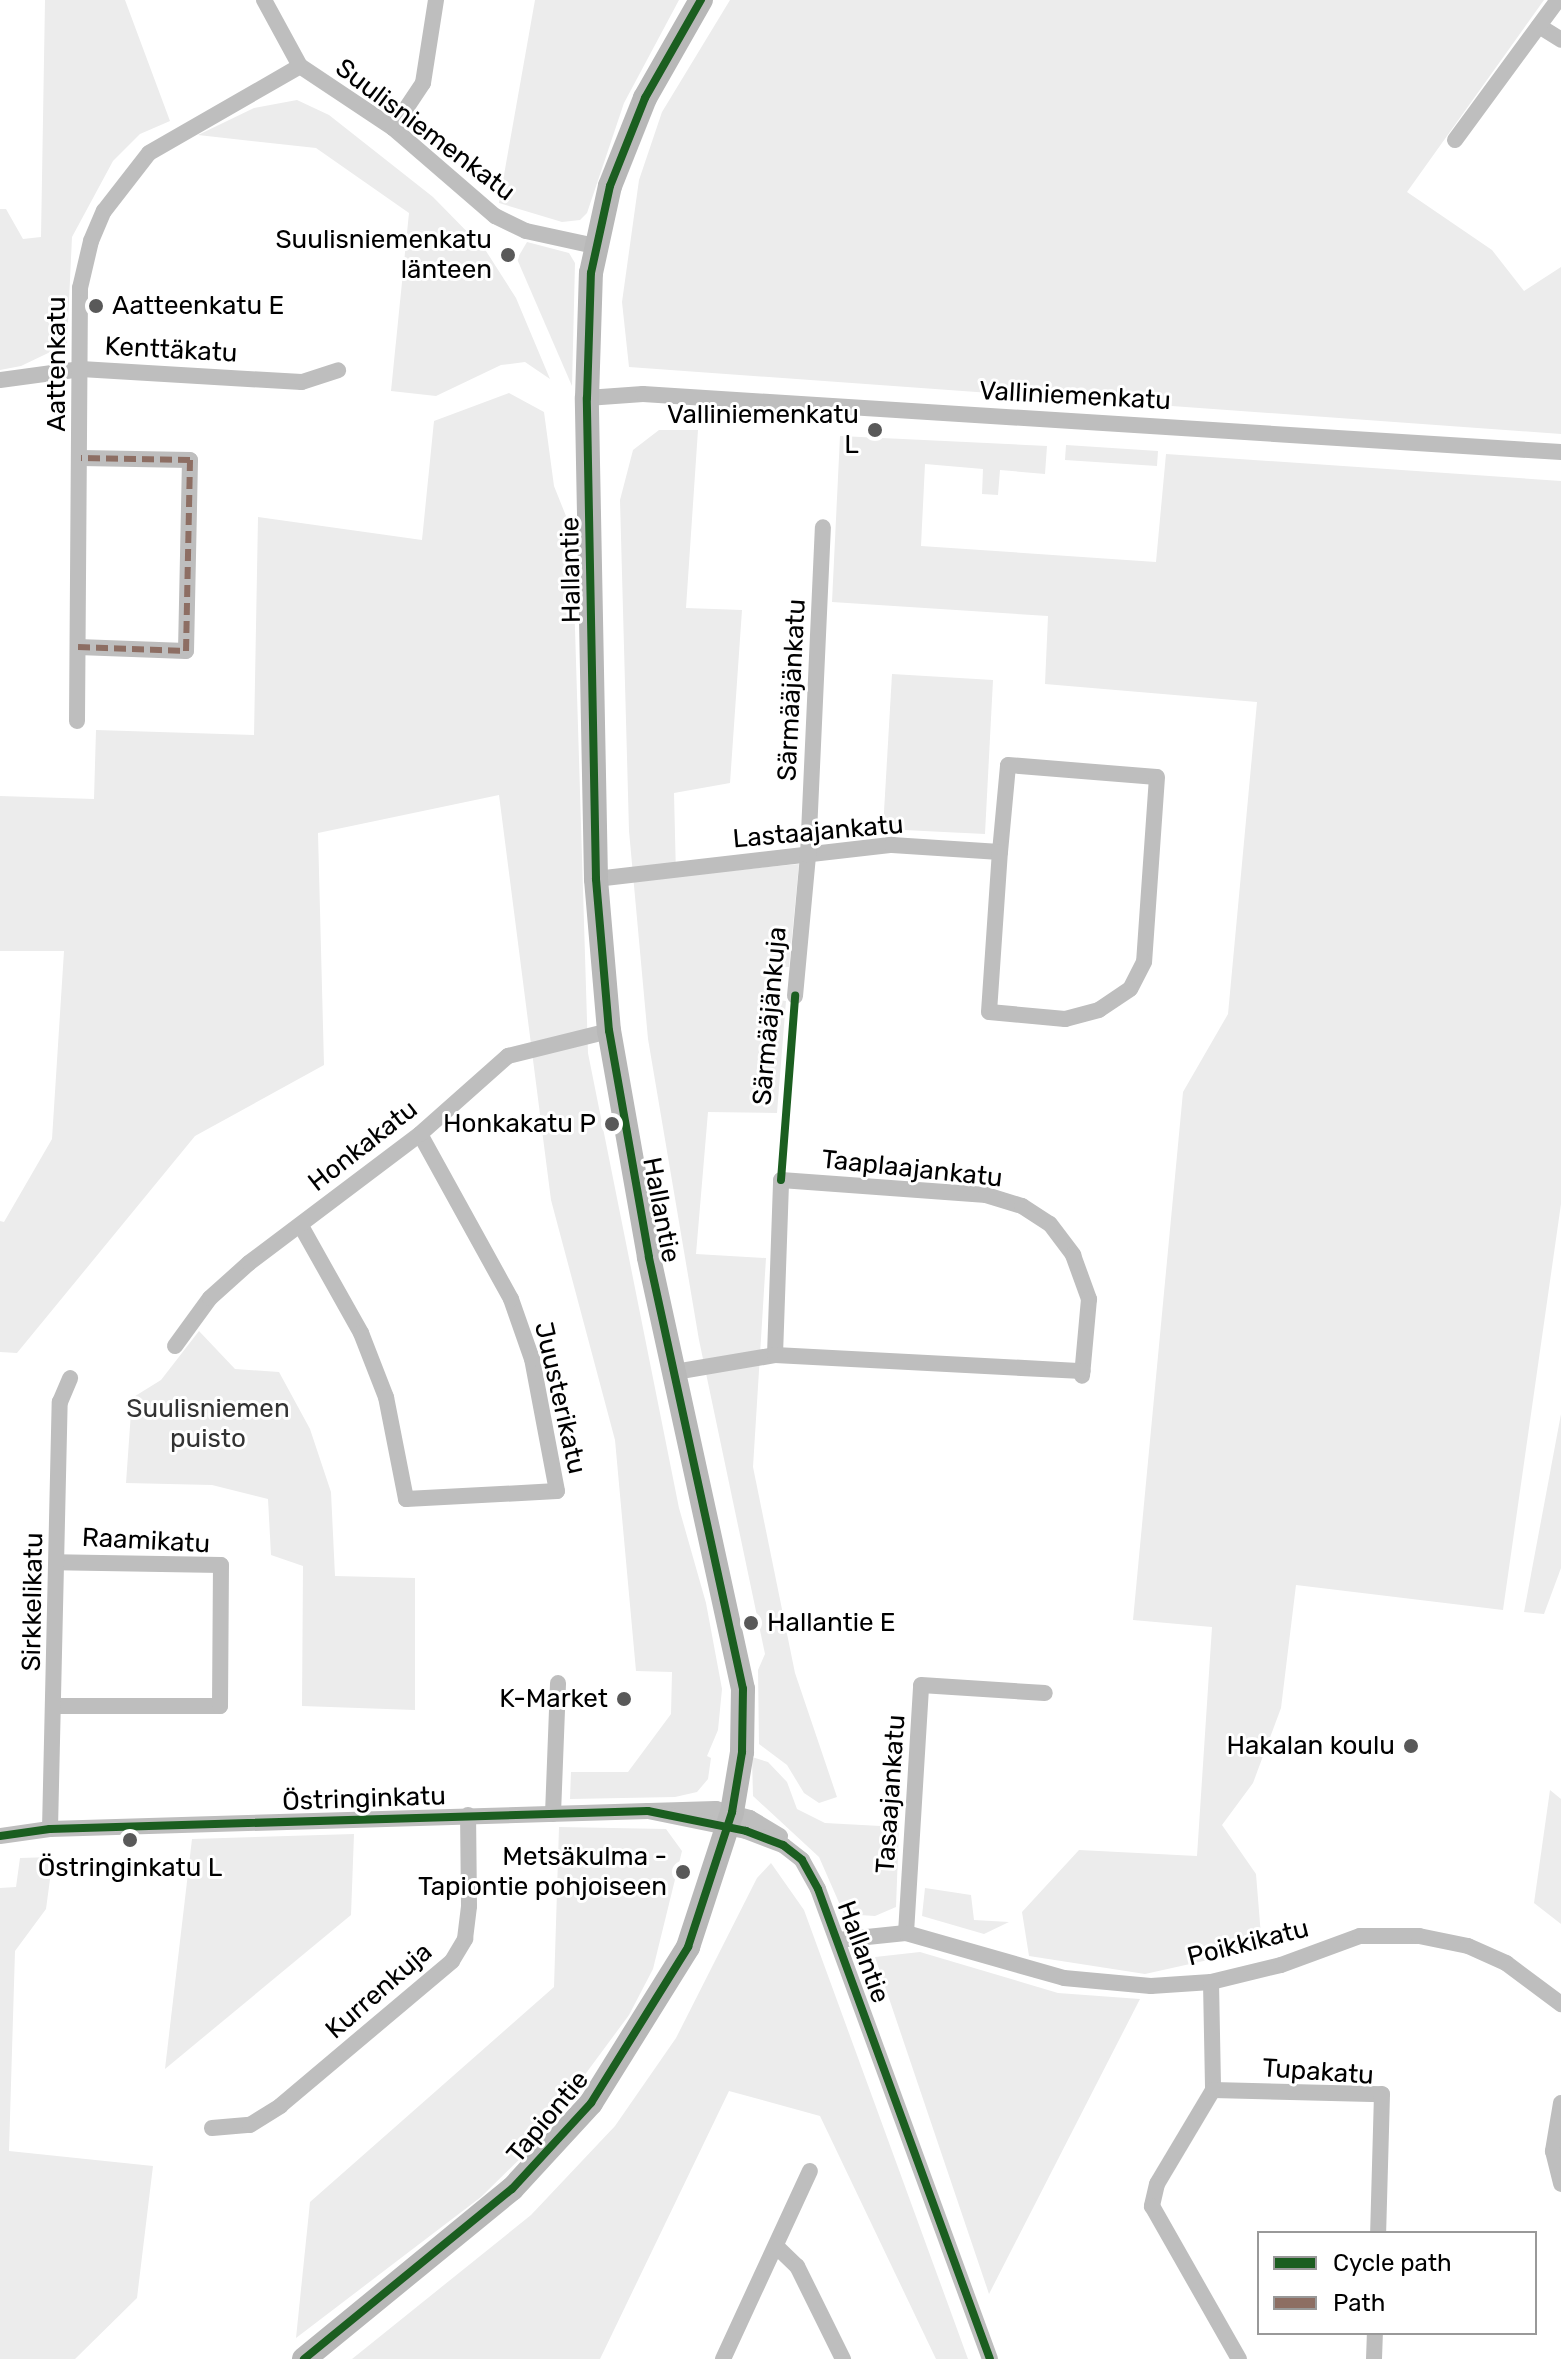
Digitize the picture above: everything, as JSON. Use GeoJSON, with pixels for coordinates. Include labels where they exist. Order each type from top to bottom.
{"type":"FeatureCollection","features":[{"type":"Feature","properties":{"kind":"street","name":"Suulisniemenkatu"},"geometry":{"type":"LineString","coordinates":[[264,0],[300,66],[393,128],[495,216],[526,231],[595,246]]}},
{"type":"Feature","properties":{"kind":"street"},"geometry":{"type":"LineString","coordinates":[[393,128],[423,83],[436,0]]}},
{"type":"Feature","properties":{"kind":"street","name":"Hallantie"},"geometry":{"type":"LineString","coordinates":[[701,0],[626,140],[595,246],[587,398],[596,879],[609,1031],[675,1372],[734,1644],[733,1709],[722,1819],[765,1837],[802,1860],[838,1940],[990,2359]]}},
{"type":"Feature","properties":{"kind":"street"},"geometry":{"type":"LineString","coordinates":[[1455,140],[1558,0]]}},
{"type":"Feature","properties":{"kind":"street"},"geometry":{"type":"LineString","coordinates":[[1539,26],[1561,40]]}},
{"type":"Feature","properties":{"kind":"street","name":"Aattenkatu"},"geometry":{"type":"LineString","coordinates":[[77,721],[80,288],[91,241],[127,178],[178,131],[300,66]]}},
{"type":"Feature","properties":{"kind":"street","name":"Kenttäkatu"},"geometry":{"type":"LineString","coordinates":[[0,380],[81,369],[302,382],[338,370]]}},
{"type":"Feature","properties":{"kind":"street","name":"Valliniemenkatu"},"geometry":{"type":"LineString","coordinates":[[587,398],[643,394],[1561,452]]}},
{"type":"Feature","properties":{"kind":"street"},"geometry":{"type":"LineString","coordinates":[[78,647],[186,651],[190,460],[81,458]]}},
{"type":"Feature","properties":{"kind":"street","name":"Särmääjänkatu"},"geometry":{"type":"LineString","coordinates":[[808,855],[823,527]]}},
{"type":"Feature","properties":{"kind":"street"},"geometry":{"type":"LineString","coordinates":[[1008,765],[1157,777],[1144,962],[1130,989],[1099,1010],[1065,1019],[989,1012],[1000,852],[1008,765]]}},
{"type":"Feature","properties":{"kind":"street","name":"Lastaajankatu"},"geometry":{"type":"LineString","coordinates":[[596,879],[892,845],[1000,852]]}},
{"type":"Feature","properties":{"kind":"street","name":"Särmääjänkuja"},"geometry":{"type":"LineString","coordinates":[[795,996],[808,855]]}},
{"type":"Feature","properties":{"kind":"street","name":"Honkakatu"},"geometry":{"type":"LineString","coordinates":[[175,1346],[210,1298],[420,1134],[508,1056],[609,1031]]}},
{"type":"Feature","properties":{"kind":"street","name":"Juusterikatu"},"geometry":{"type":"LineString","coordinates":[[301,1226],[361,1333],[386,1397],[406,1499],[557,1491],[532,1359],[511,1299],[420,1134]]}},
{"type":"Feature","properties":{"kind":"street","name":"Taaplaajankatu"},"geometry":{"type":"LineString","coordinates":[[675,1372],[775,1355],[1082,1373],[1089,1299],[1073,1255],[1050,1224],[1022,1206],[986,1195],[781,1180],[775,1355]]}},
{"type":"Feature","properties":{"kind":"street","name":"Sirkkelikatu"},"geometry":{"type":"LineString","coordinates":[[50,1829],[56,1706],[60,1402],[70,1378]]}},
{"type":"Feature","properties":{"kind":"street","name":"Raamikatu"},"geometry":{"type":"LineString","coordinates":[[56,1706],[220,1706],[221,1565],[57,1562]]}},
{"type":"Feature","properties":{"kind":"street"},"geometry":{"type":"LineString","coordinates":[[553,1814],[558,1683]]}},
{"type":"Feature","properties":{"kind":"street","name":"Tasaajankatu"},"geometry":{"type":"LineString","coordinates":[[906,1933],[921,1685],[1045,1693]]}},
{"type":"Feature","properties":{"kind":"street","name":"Östringinkatu"},"geometry":{"type":"LineString","coordinates":[[0,1836],[50,1829],[468,1815],[648,1811],[722,1819]]}},
{"type":"Feature","properties":{"kind":"street","name":"Kurrenkuja"},"geometry":{"type":"LineString","coordinates":[[212,2128],[250,2125],[280,2106],[452,1961],[465,1939],[469,1906],[468,1815]]}},
{"type":"Feature","properties":{"kind":"street","name":"Tapiontie"},"geometry":{"type":"LineString","coordinates":[[304,2359],[467,2228],[553,2148],[591,2103],[662,1993],[722,1819]]}},
{"type":"Feature","properties":{"kind":"street","name":"Poikkikatu"},"geometry":{"type":"LineString","coordinates":[[838,1940],[906,1933],[1064,1978],[1151,1986],[1211,1982],[1281,1965],[1360,1936],[1419,1936],[1468,1946],[1506,1963],[1561,2004]]}},
{"type":"Feature","properties":{"kind":"street"},"geometry":{"type":"LineString","coordinates":[[1211,1982],[1213,2090],[1157,2184],[1152,2206],[1239,2359]]}},
{"type":"Feature","properties":{"kind":"street","name":"Tupakatu"},"geometry":{"type":"LineString","coordinates":[[1213,2090],[1382,2094],[1378,2231]]}},
{"type":"Feature","properties":{"kind":"street"},"geometry":{"type":"LineString","coordinates":[[1561,2103],[1553,2151],[1561,2184]]}},
{"type":"Feature","properties":{"kind":"street"},"geometry":{"type":"LineString","coordinates":[[723,2359],[810,2171]]}},
{"type":"Feature","properties":{"kind":"street"},"geometry":{"type":"LineString","coordinates":[[777,2247],[797,2266],[843,2359]]}},
{"type":"Feature","properties":{"kind":"street"},"geometry":{"type":"LineString","coordinates":[[1374,2359],[1375,2335]]}},
{"type":"Feature","properties":{"kind":"green space"},"geometry":{"type":"Polygon","coordinates":[[[45,0],[125,0],[170,121],[140,134],[113,161],[72,237],[67,344],[21,366],[0,370],[0,209],[6,209],[23,239],[41,237],[45,0]]]}},
{"type":"Feature","properties":{"kind":"green space"},"geometry":{"type":"Polygon","coordinates":[[[535,0],[679,0],[624,103],[587,213],[580,220],[562,222],[499,203],[535,0]]]}},
{"type":"Feature","properties":{"kind":"green space"},"geometry":{"type":"Polygon","coordinates":[[[730,0],[1544,0],[1407,192],[1492,250],[1524,291],[1561,267],[1561,434],[629,367],[622,302],[639,180],[662,112],[730,0]]]}},
{"type":"Feature","properties":{"kind":"green space"},"geometry":{"type":"Polygon","coordinates":[[[297,100],[329,115],[433,197],[486,251],[516,298],[550,379],[525,362],[501,365],[436,396],[391,391],[409,213],[316,148],[198,135],[254,108],[297,100]]]}},
{"type":"Feature","properties":{"kind":"green space"},"geometry":{"type":"Polygon","coordinates":[[[527,242],[569,253],[575,263],[572,386],[517,259],[527,242]]]}},
{"type":"Feature","properties":{"kind":"green space"},"geometry":{"type":"Polygon","coordinates":[[[509,393],[544,412],[554,486],[572,531],[588,1053],[679,1508],[706,1603],[722,1689],[718,1730],[707,1756],[711,1758],[708,1779],[697,1792],[675,1797],[570,1799],[571,1772],[628,1772],[671,1714],[672,1672],[636,1671],[615,1440],[551,1200],[499,795],[318,833],[324,1065],[195,1136],[17,1353],[0,1352],[0,1221],[4,1222],[52,1139],[64,951],[0,951],[0,796],[94,799],[96,730],[254,735],[258,517],[422,540],[434,421],[509,393]]]}},
{"type":"Feature","properties":{"kind":"green space"},"geometry":{"type":"Polygon","coordinates":[[[659,430],[698,430],[686,608],[742,610],[730,783],[674,793],[676,876],[799,864],[789,967],[773,967],[771,999],[786,1001],[777,1113],[708,1112],[696,1254],[766,1258],[753,1467],[795,1673],[837,1797],[819,1803],[804,1793],[787,1765],[759,1744],[758,1670],[765,1654],[699,1340],[648,1039],[629,831],[620,500],[633,450],[659,430]]]}},
{"type":"Feature","properties":{"kind":"green space"},"geometry":{"type":"Polygon","coordinates":[[[840,436],[1047,446],[1045,474],[1000,470],[998,495],[982,494],[983,469],[925,464],[921,546],[1156,562],[1166,454],[1561,481],[1561,1204],[1503,1610],[1296,1585],[1281,1708],[1253,1783],[1222,1825],[1256,1874],[1262,1948],[1145,1974],[1029,1956],[1022,1912],[1079,1850],[1197,1856],[1212,1627],[1133,1620],[1183,1092],[1228,1014],[1257,702],[1045,684],[1048,616],[832,602],[840,436]]]}},
{"type":"Feature","properties":{"kind":"green space"},"geometry":{"type":"Polygon","coordinates":[[[1066,445],[1158,451],[1157,466],[1065,460],[1066,445]]]}},
{"type":"Feature","properties":{"kind":"green space"},"geometry":{"type":"Polygon","coordinates":[[[892,674],[993,680],[985,834],[883,829],[892,674]]]}},
{"type":"Feature","properties":{"kind":"green space","name":"Suulisniemen puisto"},"geometry":{"type":"Polygon","coordinates":[[[199,1331],[235,1369],[279,1372],[310,1429],[331,1492],[335,1576],[415,1578],[415,1710],[302,1706],[303,1566],[271,1555],[268,1499],[212,1485],[126,1483],[132,1398],[161,1380],[199,1331]]]}},
{"type":"Feature","properties":{"kind":"green space"},"geometry":{"type":"Polygon","coordinates":[[[1561,1414],[1561,1568],[1544,1614],[1524,1612],[1561,1414]]]}},
{"type":"Feature","properties":{"kind":"green space"},"geometry":{"type":"Polygon","coordinates":[[[752,1757],[768,1762],[787,1782],[797,1809],[825,1823],[899,1827],[896,1907],[875,1916],[844,1914],[819,1857],[753,1796],[752,1757]]]}},
{"type":"Feature","properties":{"kind":"green space"},"geometry":{"type":"Polygon","coordinates":[[[1550,1790],[1561,1799],[1561,1924],[1534,1903],[1550,1790]]]}},
{"type":"Feature","properties":{"kind":"green space"},"geometry":{"type":"Polygon","coordinates":[[[559,1827],[666,1829],[682,1851],[653,1969],[629,2015],[530,2149],[481,2197],[296,2338],[310,2202],[554,1987],[559,1827]]]}},
{"type":"Feature","properties":{"kind":"green space"},"geometry":{"type":"Polygon","coordinates":[[[354,1834],[351,1915],[165,2069],[192,1839],[354,1834]]]}},
{"type":"Feature","properties":{"kind":"green space"},"geometry":{"type":"Polygon","coordinates":[[[53,1857],[46,1909],[15,1951],[9,2151],[153,2166],[137,2298],[75,2359],[0,2359],[0,1888],[16,1887],[20,1858],[53,1857]]]}},
{"type":"Feature","properties":{"kind":"green space"},"geometry":{"type":"Polygon","coordinates":[[[771,1863],[804,1910],[968,2359],[936,2359],[820,2116],[729,2091],[600,2359],[352,2359],[531,2215],[615,2126],[676,2038],[757,1878],[771,1863]]]}},
{"type":"Feature","properties":{"kind":"green space"},"geometry":{"type":"Polygon","coordinates":[[[925,1888],[971,1895],[974,1920],[1009,1922],[984,1934],[922,1916],[925,1888]]]}},
{"type":"Feature","properties":{"kind":"green space"},"geometry":{"type":"Polygon","coordinates":[[[920,1952],[1058,1993],[1140,1999],[989,2294],[875,1957],[920,1952]]]}},
{"type":"Feature","properties":{"kind":"marked path"},"geometry":{"type":"LineString","coordinates":[[78,647],[186,651],[190,460],[81,458]]}},
{"type":"Feature","properties":{"kind":"cycle path"},"geometry":{"type":"LineString","coordinates":[[304,2359],[512,2189],[591,2103],[688,1947],[732,1812],[742,1752],[743,1689],[649,1257],[609,1031],[596,879],[587,398],[591,273],[610,186],[645,98],[701,0]]}},
{"type":"Feature","properties":{"kind":"cycle path"},"geometry":{"type":"LineString","coordinates":[[781,1180],[795,996]]}},
{"type":"Feature","properties":{"kind":"cycle path"},"geometry":{"type":"LineString","coordinates":[[0,1836],[50,1829],[648,1811],[746,1831],[783,1845],[802,1860],[818,1889],[990,2359]]}},
{"type":"Feature","properties":{"kind":"place","name":"Suulisniemenkatu länteen"},"geometry":{"type":"Point","coordinates":[508,255]}},
{"type":"Feature","properties":{"kind":"place","name":"Aatteenkatu E"},"geometry":{"type":"Point","coordinates":[96,306]}},
{"type":"Feature","properties":{"kind":"place","name":"Valliniemenkatu L"},"geometry":{"type":"Point","coordinates":[875,430]}},
{"type":"Feature","properties":{"kind":"place","name":"Honkakatu P"},"geometry":{"type":"Point","coordinates":[612,1124]}},
{"type":"Feature","properties":{"kind":"place","name":"Hallantie E"},"geometry":{"type":"Point","coordinates":[751,1623]}},
{"type":"Feature","properties":{"kind":"place","name":"K-Market"},"geometry":{"type":"Point","coordinates":[624,1699]}},
{"type":"Feature","properties":{"kind":"place","name":"Hakalan koulu"},"geometry":{"type":"Point","coordinates":[1411,1746]}},
{"type":"Feature","properties":{"kind":"place","name":"Östringinkatu L"},"geometry":{"type":"Point","coordinates":[130,1840]}},
{"type":"Feature","properties":{"kind":"place","name":"Metsäkulma - Tapiontie pohjoiseen"},"geometry":{"type":"Point","coordinates":[683,1872]}}]}
